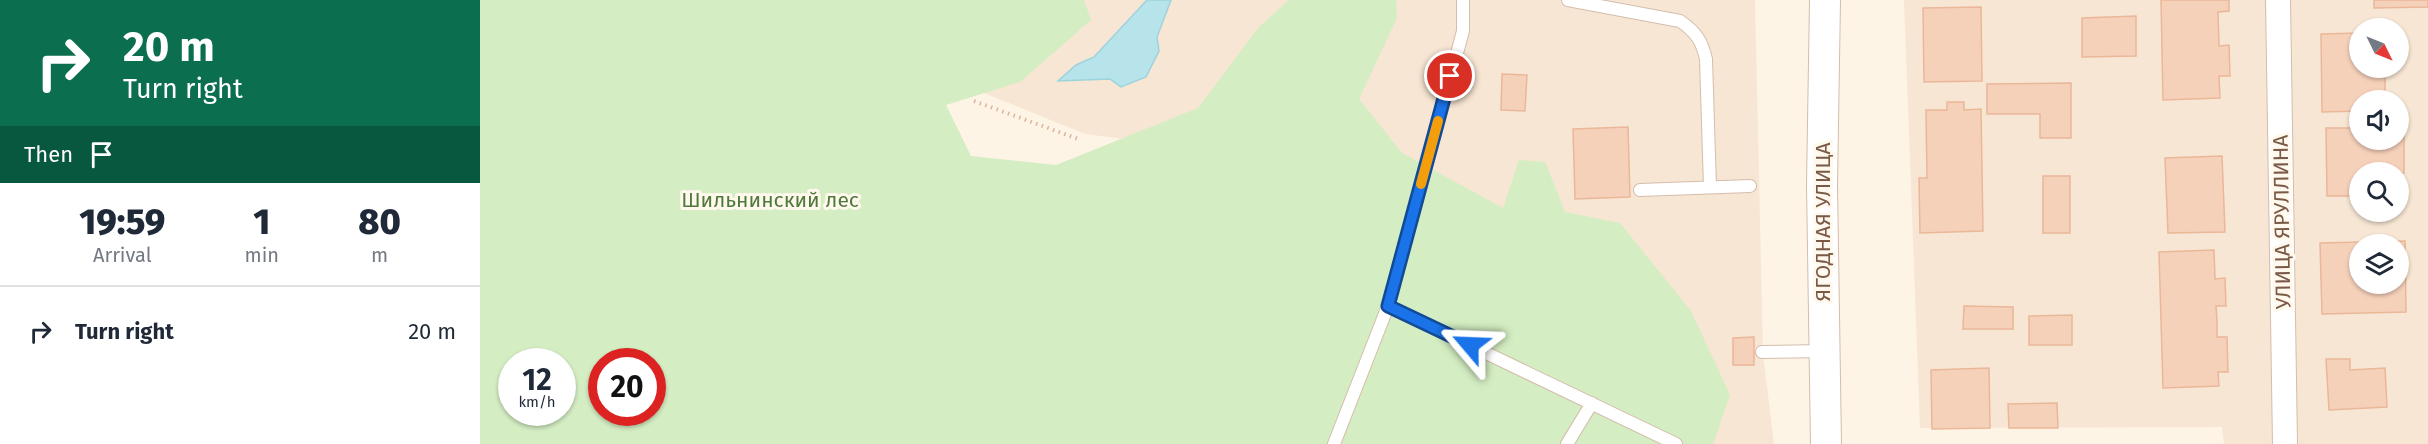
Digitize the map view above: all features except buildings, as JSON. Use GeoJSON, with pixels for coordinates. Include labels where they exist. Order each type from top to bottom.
{"type":"FeatureCollection","features":[{"type":"Feature","properties":{"kind":"street","name":"ЯГОДНАЯ УЛИЦА"},"geometry":{"type":"LineString","coordinates":[[1825,0],[1826,444]]}},
{"type":"Feature","properties":{"kind":"street","name":"УЛИЦА ЯРУЛЛИНА"},"geometry":{"type":"LineString","coordinates":[[2278,0],[2285,444]]}},
{"type":"Feature","properties":{"kind":"lane"},"geometry":{"type":"LineString","coordinates":[[1334,444],[1388,306],[1462,31],[1463,0]]}},
{"type":"Feature","properties":{"kind":"lane"},"geometry":{"type":"LineString","coordinates":[[1568,0],[1680,21],[1693,30],[1702,43],[1706,59],[1710,187]]}},
{"type":"Feature","properties":{"kind":"lane"},"geometry":{"type":"LineString","coordinates":[[1640,190],[1750,186]]}},
{"type":"Feature","properties":{"kind":"lane"},"geometry":{"type":"LineString","coordinates":[[1388,306],[1676,444]]}},
{"type":"Feature","properties":{"kind":"lane"},"geometry":{"type":"LineString","coordinates":[[1762,352],[1824,351]]}},
{"type":"Feature","properties":{"kind":"lane"},"geometry":{"type":"LineString","coordinates":[[1567,444],[1592,403]]}},
{"type":"Feature","properties":{"kind":"path"},"geometry":{"type":"LineString","coordinates":[[974,101],[1081,140]]}},
{"type":"Feature","properties":{"kind":"shaded area"},"geometry":{"type":"Polygon","coordinates":[[[662,0],[1755,0],[1763,353],[1774,444],[1255,444],[1271,158],[1085,134],[935,73],[662,0]]]}},
{"type":"Feature","properties":{"kind":"shaded area"},"geometry":{"type":"Polygon","coordinates":[[[1904,0],[2428,0],[2428,444],[2224,444],[2222,427],[1920,428],[1904,0]]]}},
{"type":"Feature","properties":{"kind":"green space","name":"Шильнинский лес"},"geometry":{"type":"Polygon","coordinates":[[[480,0],[1084,0],[1091,20],[1020,82],[946,105],[971,156],[1056,165],[1198,108],[1259,27],[1289,0],[1396,0],[1397,18],[1359,99],[1402,153],[1503,208],[1519,160],[1545,162],[1565,212],[1620,223],[1691,311],[1730,395],[1713,444],[480,444],[480,0]]]}},
{"type":"Feature","properties":{"kind":"water"},"geometry":{"type":"Polygon","coordinates":[[[1147,0],[1171,0],[1157,37],[1159,51],[1146,77],[1121,87],[1110,79],[1058,81],[1076,65],[1094,57],[1147,0]]]}},
{"type":"Feature","properties":{"kind":"slow traffic"},"geometry":{"type":"LineString","coordinates":[[1421,184],[1438,121]]}},
{"type":"Feature","properties":{"kind":"route"},"geometry":{"type":"LineString","coordinates":[[1450,76],[1388,306],[1470,345]]}}]}
